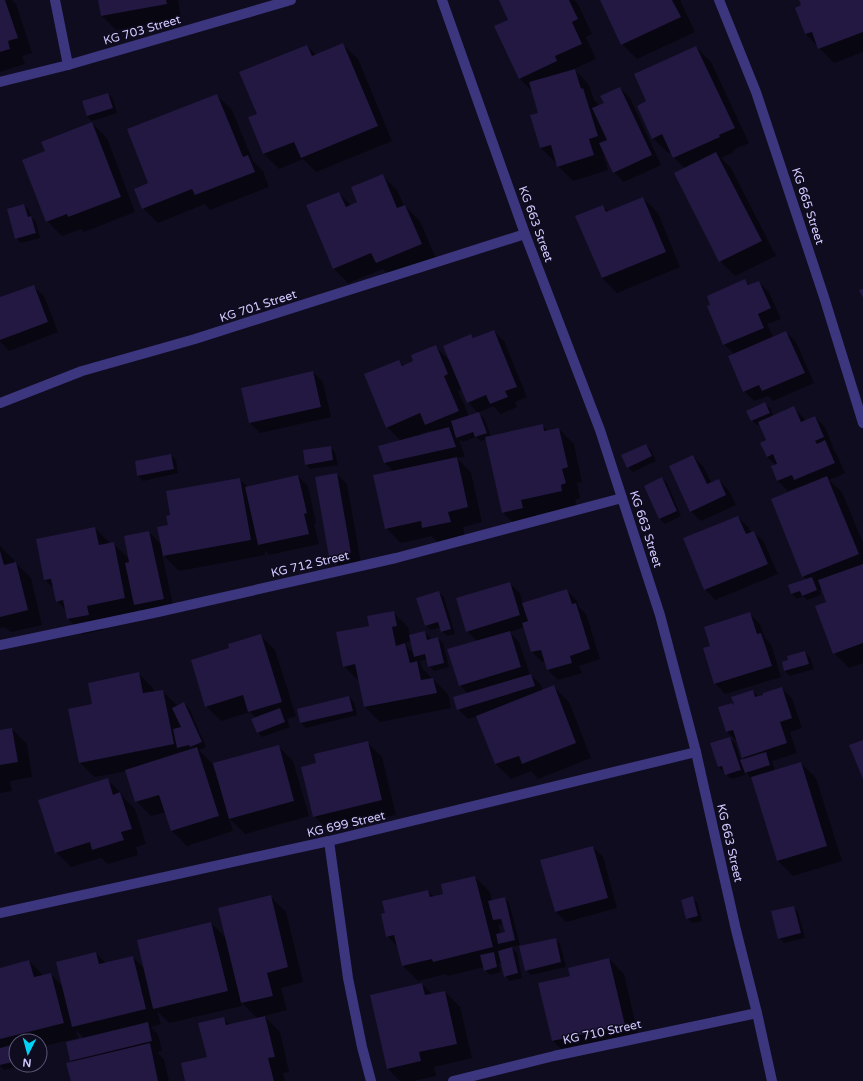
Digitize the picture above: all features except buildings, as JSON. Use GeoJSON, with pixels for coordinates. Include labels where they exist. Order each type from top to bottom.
{"type":"FeatureCollection","features":[{"type":"Feature","properties":{"kind":"street"},"geometry":{"type":"LineString","coordinates":[[54,0],[68,65]]}},
{"type":"Feature","properties":{"kind":"street","name":"KG 703 Street"},"geometry":{"type":"LineString","coordinates":[[0,82],[68,65],[291,0]]}},
{"type":"Feature","properties":{"kind":"street","name":"KG 663 Street"},"geometry":{"type":"LineString","coordinates":[[442,0],[525,234],[600,430],[660,615],[696,752],[772,1081]]}},
{"type":"Feature","properties":{"kind":"street","name":"KG 665 Street"},"geometry":{"type":"LineString","coordinates":[[718,0],[756,92],[824,297],[863,423]]}},
{"type":"Feature","properties":{"kind":"street","name":"KG 701 Street"},"geometry":{"type":"LineString","coordinates":[[0,402],[82,371],[195,340],[525,234]]}},
{"type":"Feature","properties":{"kind":"street","name":"KG 712 Street"},"geometry":{"type":"LineString","coordinates":[[0,645],[158,612],[396,558],[622,498]]}},
{"type":"Feature","properties":{"kind":"street","name":"KG 699 Street"},"geometry":{"type":"LineString","coordinates":[[0,913],[329,842],[696,752]]}},
{"type":"Feature","properties":{"kind":"street"},"geometry":{"type":"LineString","coordinates":[[329,842],[348,978],[362,1047],[372,1081]]}},
{"type":"Feature","properties":{"kind":"street","name":"KG 710 Street"},"geometry":{"type":"LineString","coordinates":[[453,1081],[554,1056],[757,1012]]}}]}
